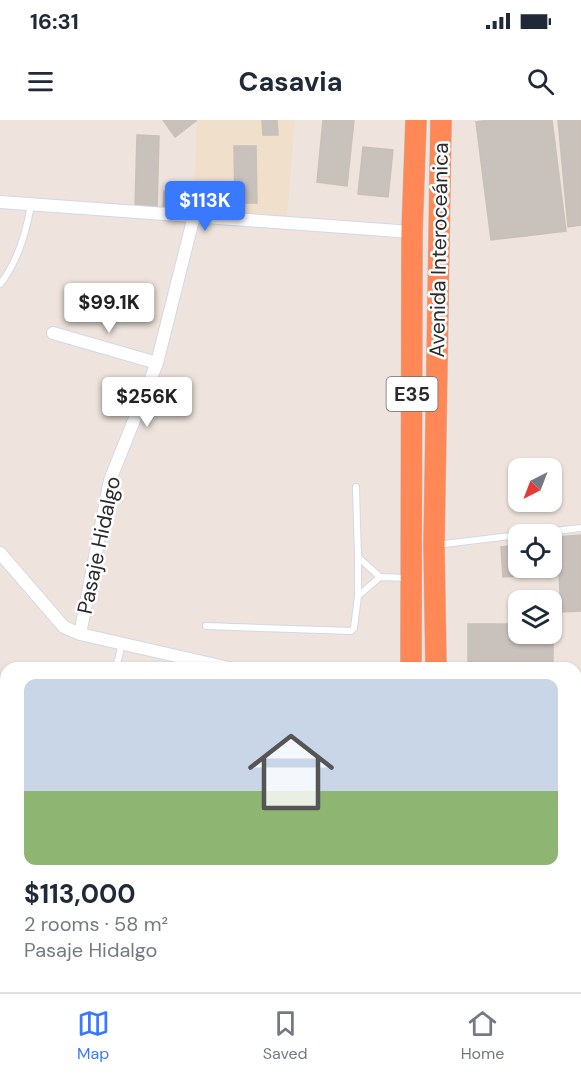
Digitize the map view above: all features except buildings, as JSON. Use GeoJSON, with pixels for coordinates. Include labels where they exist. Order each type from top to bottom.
{"type":"FeatureCollection","features":[{"type":"Feature","properties":{"kind":"highway","name":"Avenida Interoceánica"},"geometry":{"type":"LineString","coordinates":[[411,662],[412,232],[416,120]]}},
{"type":"Feature","properties":{"kind":"highway","name":"Avenida Interoceánica"},"geometry":{"type":"LineString","coordinates":[[436,662],[434,545],[441,120]]}},
{"type":"Feature","properties":{"kind":"street"},"geometry":{"type":"LineString","coordinates":[[0,202],[412,232]]}},
{"type":"Feature","properties":{"kind":"street","name":"Pasaje Hidalgo"},"geometry":{"type":"LineString","coordinates":[[80,634],[110,480],[157,363],[194,216]]}},
{"type":"Feature","properties":{"kind":"street"},"geometry":{"type":"LineString","coordinates":[[53,333],[157,363]]}},
{"type":"Feature","properties":{"kind":"street"},"geometry":{"type":"LineString","coordinates":[[0,553],[64,627],[80,634],[202,662]]}},
{"type":"Feature","properties":{"kind":"lane"},"geometry":{"type":"LineString","coordinates":[[0,284],[13,266],[32,204]]}},
{"type":"Feature","properties":{"kind":"lane"},"geometry":{"type":"LineString","coordinates":[[206,626],[351,631],[354,628],[358,596],[356,488]]}},
{"type":"Feature","properties":{"kind":"lane"},"geometry":{"type":"LineString","coordinates":[[562,530],[581,528]]}},
{"type":"Feature","properties":{"kind":"lane"},"geometry":{"type":"LineString","coordinates":[[434,545],[508,536]]}},
{"type":"Feature","properties":{"kind":"lane"},"geometry":{"type":"LineString","coordinates":[[358,557],[380,577],[412,578]]}},
{"type":"Feature","properties":{"kind":"lane"},"geometry":{"type":"LineString","coordinates":[[358,596],[380,577]]}},
{"type":"Feature","properties":{"kind":"lane"},"geometry":{"type":"LineString","coordinates":[[118,662],[122,644]]}},
{"type":"Feature","properties":{"kind":"shaded area"},"geometry":{"type":"Polygon","coordinates":[[[197,120],[295,120],[287,218],[193,212],[197,120]]]}}]}
